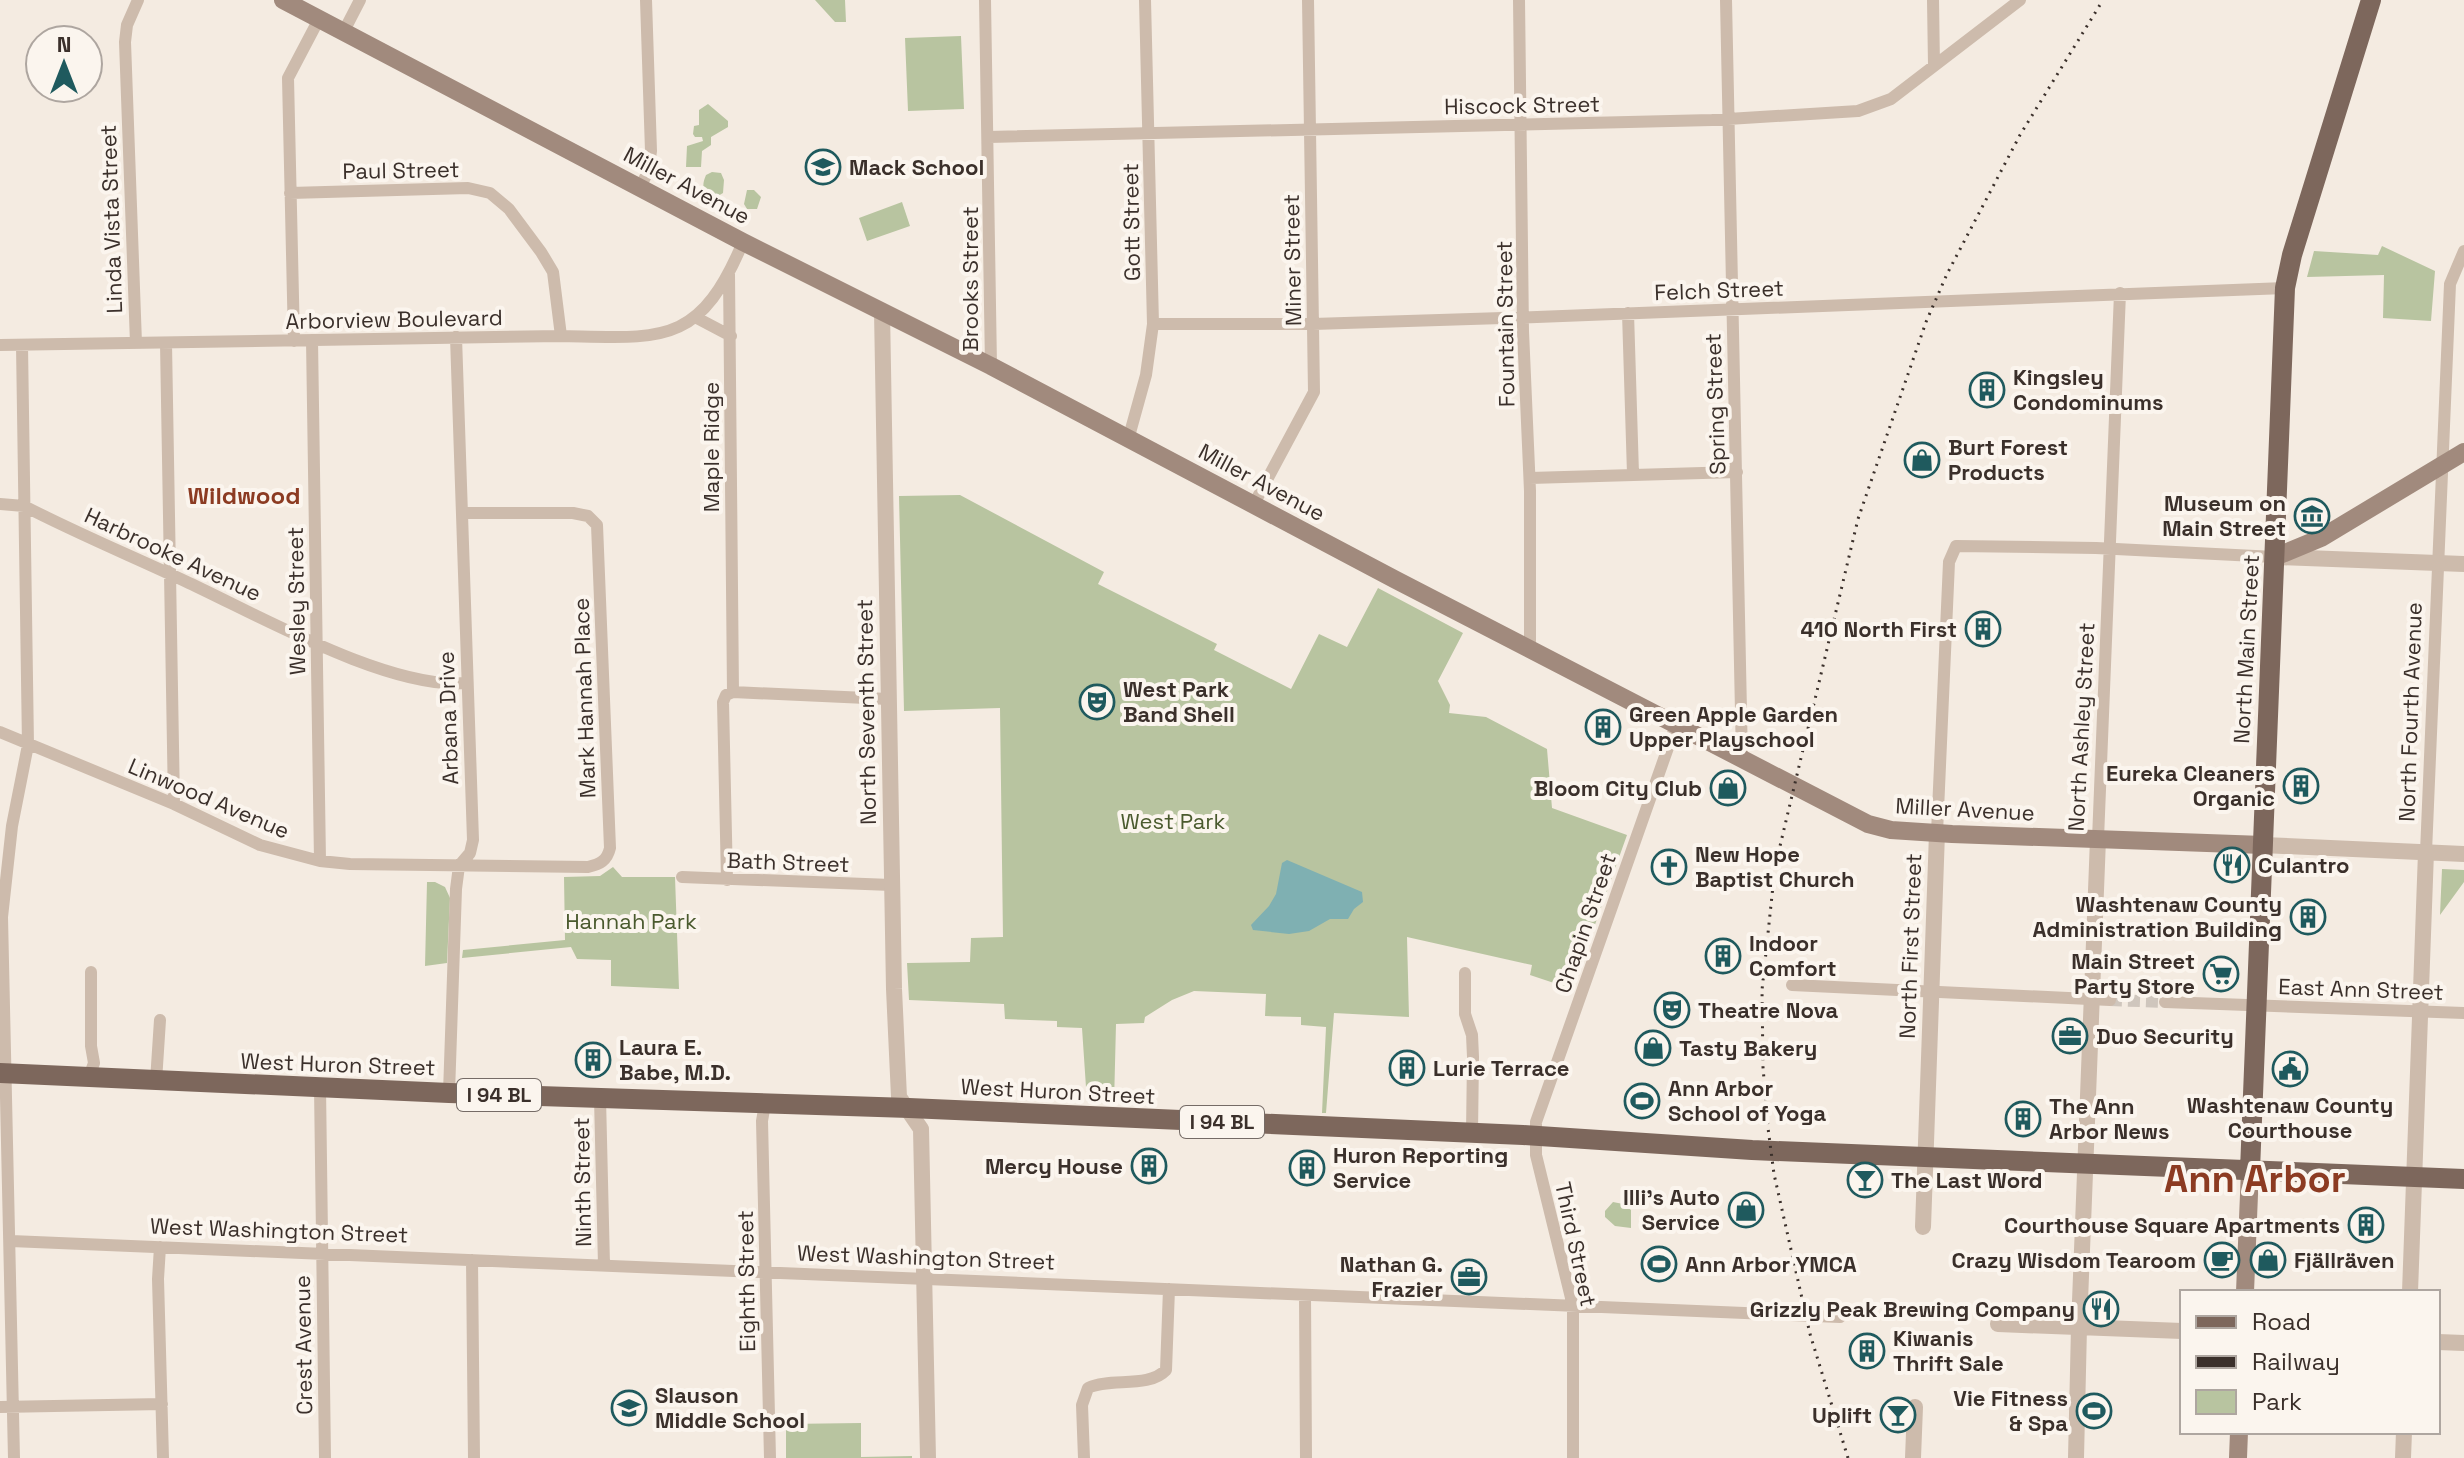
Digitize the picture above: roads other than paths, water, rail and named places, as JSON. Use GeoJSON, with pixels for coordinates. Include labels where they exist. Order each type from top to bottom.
{"type":"FeatureCollection","features":[{"type":"Feature","properties":{"kind":"main road","name":"Miller Avenue"},"geometry":{"type":"LineString","coordinates":[[283,0],[743,242],[991,366],[1868,824],[1891,830],[1937,833],[2263,845]]}},
{"type":"Feature","properties":{"kind":"main road","name":"North Main Street"},"geometry":{"type":"LineString","coordinates":[[2250,1170],[2285,288],[2292,255],[2371,0]]}},
{"type":"Feature","properties":{"kind":"main road"},"geometry":{"type":"LineString","coordinates":[[2275,557],[2321,538],[2464,452]]}},
{"type":"Feature","properties":{"kind":"main road","name":"West Huron Street"},"geometry":{"type":"LineString","coordinates":[[2,1071],[156,1081],[909,1108],[1536,1136],[1738,1149],[2250,1170]]}},
{"type":"Feature","properties":{"kind":"main road"},"geometry":{"type":"LineString","coordinates":[[2245,1290],[2250,1170]]}},
{"type":"Feature","properties":{"kind":"main road","name":"I 94 BL"},"geometry":{"type":"LineString","coordinates":[[2250,1170],[2464,1179]]}},
{"type":"Feature","properties":{"kind":"main road"},"geometry":{"type":"LineString","coordinates":[[2238,1458],[2239,1434]]}},
{"type":"Feature","properties":{"kind":"street","name":"Linda Vista Street"},"geometry":{"type":"LineString","coordinates":[[136,343],[125,42],[127,25],[138,0]]}},
{"type":"Feature","properties":{"kind":"street"},"geometry":{"type":"LineString","coordinates":[[344,31],[360,0]]}},
{"type":"Feature","properties":{"kind":"street"},"geometry":{"type":"LineString","coordinates":[[640,187],[648,172],[651,151],[646,0]]}},
{"type":"Feature","properties":{"kind":"street","name":"Brooks Street"},"geometry":{"type":"LineString","coordinates":[[985,0],[991,366]]}},
{"type":"Feature","properties":{"kind":"street","name":"Gott Street"},"geometry":{"type":"LineString","coordinates":[[1128,440],[1146,375],[1153,324],[1145,0]]}},
{"type":"Feature","properties":{"kind":"street","name":"Miner Street"},"geometry":{"type":"LineString","coordinates":[[1254,504],[1314,392],[1308,0]]}},
{"type":"Feature","properties":{"kind":"street","name":"Fountain Street"},"geometry":{"type":"LineString","coordinates":[[1519,0],[1523,317],[1530,478],[1530,647]]}},
{"type":"Feature","properties":{"kind":"street","name":"Spring Street"},"geometry":{"type":"LineString","coordinates":[[1726,0],[1742,759]]}},
{"type":"Feature","properties":{"kind":"street"},"geometry":{"type":"LineString","coordinates":[[1933,0],[1934,66]]}},
{"type":"Feature","properties":{"kind":"street","name":"Hiscock Street"},"geometry":{"type":"LineString","coordinates":[[989,137],[1522,126],[1858,111],[1891,99],[2020,0]]}},
{"type":"Feature","properties":{"kind":"street"},"geometry":{"type":"LineString","coordinates":[[294,341],[288,78],[293,63],[319,19]]}},
{"type":"Feature","properties":{"kind":"street","name":"Paul Street"},"geometry":{"type":"LineString","coordinates":[[290,193],[468,188],[490,193],[509,209],[553,272],[561,336]]}},
{"type":"Feature","properties":{"kind":"street","name":"Arborview Boulevard"},"geometry":{"type":"LineString","coordinates":[[0,345],[456,337],[643,338],[680,327],[695,317],[729,274],[743,242]]}},
{"type":"Feature","properties":{"kind":"street","name":"North Fourth Avenue"},"geometry":{"type":"LineString","coordinates":[[2410,1290],[2450,284],[2464,251]]}},
{"type":"Feature","properties":{"kind":"street","name":"Maple Ridge"},"geometry":{"type":"LineString","coordinates":[[727,880],[723,702],[726,695],[733,692],[729,274]]}},
{"type":"Feature","properties":{"kind":"street","name":"Felch Street"},"geometry":{"type":"LineString","coordinates":[[1153,324],[1313,324],[2285,288]]}},
{"type":"Feature","properties":{"kind":"street","name":"North Ashley Street"},"geometry":{"type":"LineString","coordinates":[[2076,1458],[2120,293]]}},
{"type":"Feature","properties":{"kind":"street","name":"North Seventh Street"},"geometry":{"type":"LineString","coordinates":[[882,311],[891,885],[899,1097],[921,1129],[928,1458]]}},
{"type":"Feature","properties":{"kind":"street"},"geometry":{"type":"LineString","coordinates":[[1628,313],[1633,474]]}},
{"type":"Feature","properties":{"kind":"street"},"geometry":{"type":"LineString","coordinates":[[695,317],[731,336]]}},
{"type":"Feature","properties":{"kind":"street","name":"Arbana Drive"},"geometry":{"type":"LineString","coordinates":[[449,1093],[459,866],[470,853],[473,840],[456,337]]}},
{"type":"Feature","properties":{"kind":"street","name":"Wesley Street"},"geometry":{"type":"LineString","coordinates":[[312,340],[320,861]]}},
{"type":"Feature","properties":{"kind":"street"},"geometry":{"type":"LineString","coordinates":[[166,343],[174,804]]}},
{"type":"Feature","properties":{"kind":"street"},"geometry":{"type":"LineString","coordinates":[[14,1458],[7,1407],[11,1241],[2,1071],[4,892],[17,795],[28,745],[22,345]]}},
{"type":"Feature","properties":{"kind":"street"},"geometry":{"type":"LineString","coordinates":[[1530,478],[1737,472]]}},
{"type":"Feature","properties":{"kind":"street","name":"Harbrooke Avenue"},"geometry":{"type":"LineString","coordinates":[[0,504],[24,506],[316,643],[391,672],[427,682],[466,683]]}},
{"type":"Feature","properties":{"kind":"street","name":"Mark Hannah Place"},"geometry":{"type":"LineString","coordinates":[[459,866],[588,867],[603,861],[610,848],[597,525],[588,516],[573,513],[462,513]]}},
{"type":"Feature","properties":{"kind":"street","name":"North First Street"},"geometry":{"type":"LineString","coordinates":[[1923,1227],[1949,562],[1956,546],[2112,549]]}},
{"type":"Feature","properties":{"kind":"street"},"geometry":{"type":"LineString","coordinates":[[2112,549],[2464,564]]}},
{"type":"Feature","properties":{"kind":"street"},"geometry":{"type":"LineString","coordinates":[[733,692],[888,699]]}},
{"type":"Feature","properties":{"kind":"street","name":"Chapin Street"},"geometry":{"type":"LineString","coordinates":[[1536,1136],[1536,1122],[1676,725]]}},
{"type":"Feature","properties":{"kind":"street","name":"Linwood Avenue"},"geometry":{"type":"LineString","coordinates":[[0,732],[174,804],[260,845],[320,861],[459,866]]}},
{"type":"Feature","properties":{"kind":"street"},"geometry":{"type":"LineString","coordinates":[[2263,845],[2464,854]]}},
{"type":"Feature","properties":{"kind":"street","name":"Bath Street"},"geometry":{"type":"LineString","coordinates":[[682,877],[891,885]]}},
{"type":"Feature","properties":{"kind":"street"},"geometry":{"type":"LineString","coordinates":[[89,1077],[94,1063],[91,1046],[91,972]]}},
{"type":"Feature","properties":{"kind":"street"},"geometry":{"type":"LineString","coordinates":[[1465,973],[1465,1014],[1472,1035],[1472,1133]]}},
{"type":"Feature","properties":{"kind":"street"},"geometry":{"type":"LineString","coordinates":[[1792,985],[2110,1000]]}},
{"type":"Feature","properties":{"kind":"street","name":"East Ann Street"},"geometry":{"type":"LineString","coordinates":[[2165,1002],[2464,1013]]}},
{"type":"Feature","properties":{"kind":"street"},"geometry":{"type":"LineString","coordinates":[[156,1081],[160,1020]]}},
{"type":"Feature","properties":{"kind":"street","name":"Crest Avenue"},"geometry":{"type":"LineString","coordinates":[[320,1087],[325,1458]]}},
{"type":"Feature","properties":{"kind":"street","name":"Ninth Street"},"geometry":{"type":"LineString","coordinates":[[600,1098],[604,1265]]}},
{"type":"Feature","properties":{"kind":"street","name":"Eighth Street"},"geometry":{"type":"LineString","coordinates":[[765,1104],[762,1121],[770,1458]]}},
{"type":"Feature","properties":{"kind":"street","name":"Third Street"},"geometry":{"type":"LineString","coordinates":[[1536,1136],[1536,1155],[1573,1306],[1573,1458]]}},
{"type":"Feature","properties":{"kind":"street","name":"West Washington Street"},"geometry":{"type":"LineString","coordinates":[[11,1241],[1840,1317]]}},
{"type":"Feature","properties":{"kind":"street"},"geometry":{"type":"LineString","coordinates":[[160,1247],[158,1279],[163,1458]]}},
{"type":"Feature","properties":{"kind":"street"},"geometry":{"type":"LineString","coordinates":[[472,1260],[474,1458]]}},
{"type":"Feature","properties":{"kind":"street"},"geometry":{"type":"LineString","coordinates":[[1084,1458],[1082,1405],[1088,1388],[1098,1383],[1151,1379],[1166,1370],[1169,1289]]}},
{"type":"Feature","properties":{"kind":"street"},"geometry":{"type":"LineString","coordinates":[[1305,1295],[1306,1458]]}},
{"type":"Feature","properties":{"kind":"street"},"geometry":{"type":"LineString","coordinates":[[1998,1324],[2180,1331]]}},
{"type":"Feature","properties":{"kind":"street"},"geometry":{"type":"LineString","coordinates":[[2440,1342],[2464,1343]]}},
{"type":"Feature","properties":{"kind":"street"},"geometry":{"type":"LineString","coordinates":[[7,1407],[162,1404]]}},
{"type":"Feature","properties":{"kind":"street"},"geometry":{"type":"LineString","coordinates":[[1913,1458],[1915,1407]]}},
{"type":"Feature","properties":{"kind":"street"},"geometry":{"type":"LineString","coordinates":[[2403,1458],[2404,1434]]}},
{"type":"Feature","properties":{"kind":"water"},"geometry":{"type":"Polygon","coordinates":[[[1287,860],[1362,892],[1363,902],[1348,919],[1330,919],[1309,931],[1289,934],[1253,930],[1251,925],[1276,894],[1282,863],[1287,860]]]}},
{"type":"Feature","properties":{"kind":"tunnel"},"geometry":{"type":"LineString","coordinates":[[2110,1000],[2165,1002]]}},
{"type":"Feature","properties":{"kind":"railway"},"geometry":{"type":"LineString","coordinates":[[1848,1458],[1810,1334],[1774,1174],[1768,1128],[1762,990],[1775,867],[1858,519],[1926,322],[1947,274],[2020,135],[2103,0]]}},
{"type":"Feature","properties":{"kind":"place","name":"Mack School"},"geometry":{"type":"Point","coordinates":[823,167]}},
{"type":"Feature","properties":{"kind":"place","name":"Kingsley Condominums"},"geometry":{"type":"Point","coordinates":[1987,390]}},
{"type":"Feature","properties":{"kind":"place","name":"Burt Forest Products"},"geometry":{"type":"Point","coordinates":[1922,460]}},
{"type":"Feature","properties":{"kind":"place","name":"Museum on Main Street"},"geometry":{"type":"Point","coordinates":[2312,516]}},
{"type":"Feature","properties":{"kind":"place","name":"410 North First"},"geometry":{"type":"Point","coordinates":[1983,629]}},
{"type":"Feature","properties":{"kind":"place","name":"West Park Band Shell"},"geometry":{"type":"Point","coordinates":[1097,702]}},
{"type":"Feature","properties":{"kind":"place","name":"Green Apple Garden Upper Playschool"},"geometry":{"type":"Point","coordinates":[1603,727]}},
{"type":"Feature","properties":{"kind":"place","name":"Eureka Cleaners Organic"},"geometry":{"type":"Point","coordinates":[2301,786]}},
{"type":"Feature","properties":{"kind":"place","name":"Bloom City Club"},"geometry":{"type":"Point","coordinates":[1728,788]}},
{"type":"Feature","properties":{"kind":"place","name":"Culantro"},"geometry":{"type":"Point","coordinates":[2232,865]}},
{"type":"Feature","properties":{"kind":"place","name":"New Hope Baptist Church"},"geometry":{"type":"Point","coordinates":[1669,867]}},
{"type":"Feature","properties":{"kind":"place","name":"Washtenaw County Administration Building"},"geometry":{"type":"Point","coordinates":[2308,917]}},
{"type":"Feature","properties":{"kind":"place","name":"Indoor Comfort"},"geometry":{"type":"Point","coordinates":[1723,956]}},
{"type":"Feature","properties":{"kind":"place","name":"Main Street Party Store"},"geometry":{"type":"Point","coordinates":[2221,974]}},
{"type":"Feature","properties":{"kind":"place","name":"Theatre Nova"},"geometry":{"type":"Point","coordinates":[1672,1010]}},
{"type":"Feature","properties":{"kind":"place","name":"Duo Security"},"geometry":{"type":"Point","coordinates":[2070,1036]}},
{"type":"Feature","properties":{"kind":"place","name":"Tasty Bakery"},"geometry":{"type":"Point","coordinates":[1653,1048]}},
{"type":"Feature","properties":{"kind":"place","name":"Laura E. Babe, M.D."},"geometry":{"type":"Point","coordinates":[593,1060]}},
{"type":"Feature","properties":{"kind":"place","name":"Lurie Terrace"},"geometry":{"type":"Point","coordinates":[1407,1068]}},
{"type":"Feature","properties":{"kind":"place","name":"Washtenaw County Courthouse"},"geometry":{"type":"Point","coordinates":[2290,1069]}},
{"type":"Feature","properties":{"kind":"place","name":"Ann Arbor School of Yoga"},"geometry":{"type":"Point","coordinates":[1642,1101]}},
{"type":"Feature","properties":{"kind":"place","name":"The Ann Arbor News"},"geometry":{"type":"Point","coordinates":[2023,1119]}},
{"type":"Feature","properties":{"kind":"place","name":"Mercy House"},"geometry":{"type":"Point","coordinates":[1149,1166]}},
{"type":"Feature","properties":{"kind":"place","name":"Huron Reporting Service"},"geometry":{"type":"Point","coordinates":[1307,1168]}},
{"type":"Feature","properties":{"kind":"place","name":"The Last Word"},"geometry":{"type":"Point","coordinates":[1865,1180]}},
{"type":"Feature","properties":{"kind":"place","name":"Illi's Auto Service"},"geometry":{"type":"Point","coordinates":[1746,1210]}},
{"type":"Feature","properties":{"kind":"place","name":"Courthouse Square Apartments"},"geometry":{"type":"Point","coordinates":[2366,1225]}},
{"type":"Feature","properties":{"kind":"place","name":"Crazy Wisdom Tearoom"},"geometry":{"type":"Point","coordinates":[2222,1260]}},
{"type":"Feature","properties":{"kind":"place","name":"Fjällräven"},"geometry":{"type":"Point","coordinates":[2268,1260]}},
{"type":"Feature","properties":{"kind":"place","name":"Ann Arbor YMCA"},"geometry":{"type":"Point","coordinates":[1659,1264]}},
{"type":"Feature","properties":{"kind":"place","name":"Nathan G. Frazier"},"geometry":{"type":"Point","coordinates":[1469,1277]}},
{"type":"Feature","properties":{"kind":"place","name":"Grizzly Peak Brewing Company"},"geometry":{"type":"Point","coordinates":[2101,1309]}},
{"type":"Feature","properties":{"kind":"place","name":"Kiwanis Thrift Sale"},"geometry":{"type":"Point","coordinates":[1867,1351]}},
{"type":"Feature","properties":{"kind":"place","name":"Slauson Middle School"},"geometry":{"type":"Point","coordinates":[629,1408]}},
{"type":"Feature","properties":{"kind":"place","name":"Vie Fitness & Spa"},"geometry":{"type":"Point","coordinates":[2094,1411]}},
{"type":"Feature","properties":{"kind":"place","name":"Uplift"},"geometry":{"type":"Point","coordinates":[1898,1415]}},
{"type":"Feature","properties":{"kind":"district","name":"Wildwood"},"geometry":{"type":"Point","coordinates":[244,495]}},
{"type":"Feature","properties":{"kind":"district","name":"Ann Arbor"},"geometry":{"type":"Point","coordinates":[2255,1179]}},
{"type":"Feature","properties":{"kind":"park label","name":"West Park"},"geometry":{"type":"Point","coordinates":[1173,821]}},
{"type":"Feature","properties":{"kind":"park label","name":"Hannah Park"},"geometry":{"type":"Point","coordinates":[631,921]}}]}
